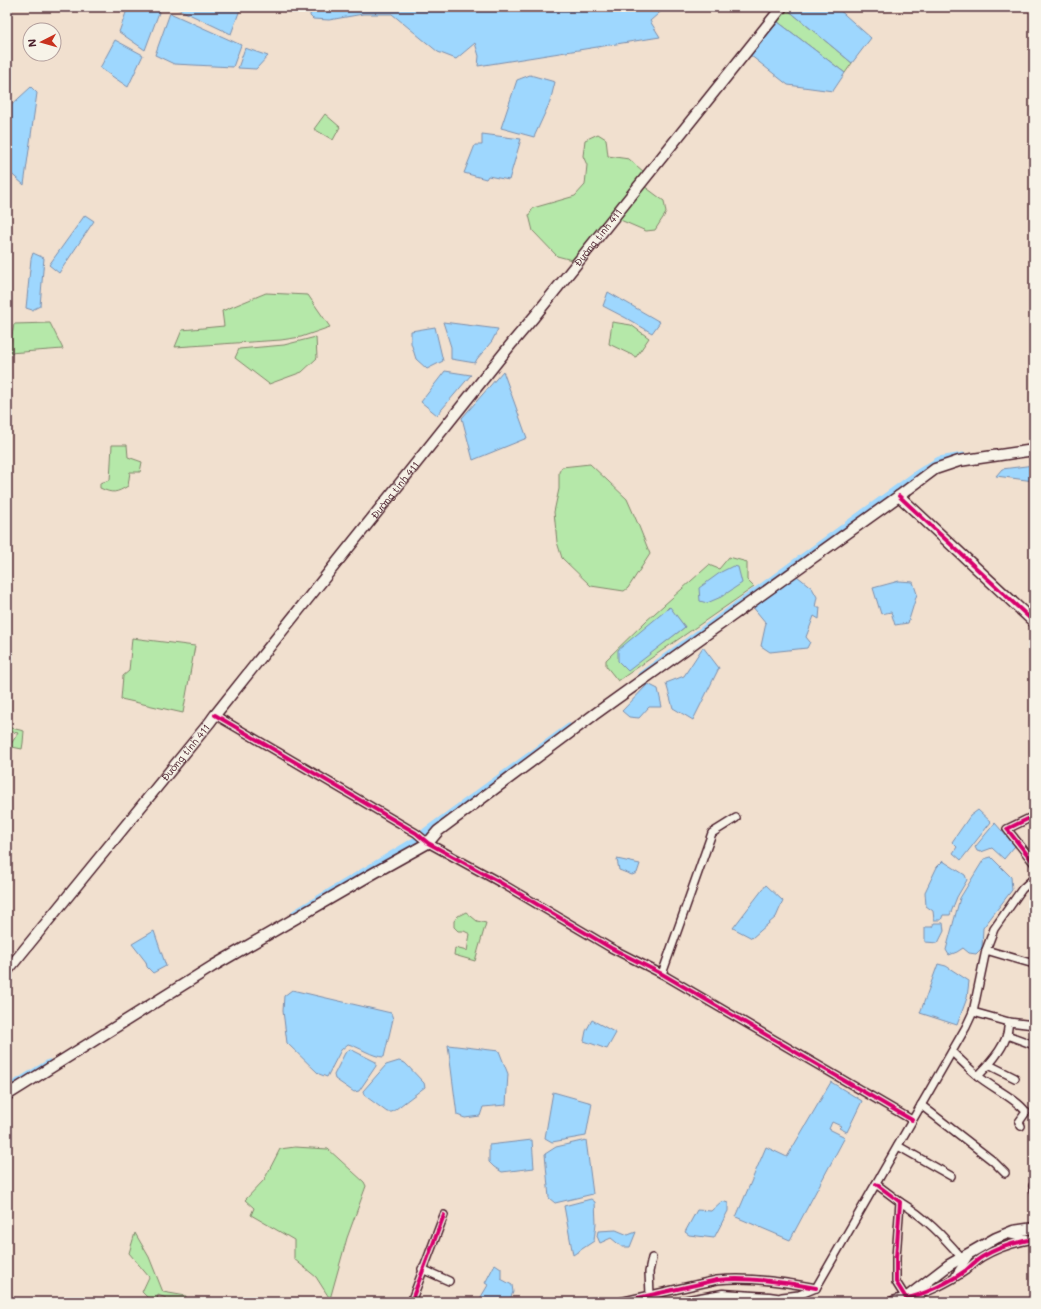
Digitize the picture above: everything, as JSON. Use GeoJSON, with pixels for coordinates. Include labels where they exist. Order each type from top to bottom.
{"type":"FeatureCollection","features":[{"type":"Feature","properties":{"kind":"main road","name":"Đường tỉnh 411"},"geometry":{"type":"LineString","coordinates":[[7,971],[210,722],[512,342],[534,317],[782,7]]}},
{"type":"Feature","properties":{"kind":"main road"},"geometry":{"type":"LineString","coordinates":[[7,1095],[213,966],[428,843],[438,831],[595,714],[935,469],[959,461],[1034,450]]}},
{"type":"Feature","properties":{"kind":"main road"},"geometry":{"type":"LineString","coordinates":[[899,496],[1034,622]]}},
{"type":"Feature","properties":{"kind":"main road"},"geometry":{"type":"LineString","coordinates":[[893,1302],[906,1298],[949,1265],[996,1238],[1013,1231],[1034,1228]]}},
{"type":"Feature","properties":{"kind":"main road"},"geometry":{"type":"LineString","coordinates":[[683,1302],[723,1295],[726,1299],[769,1298],[797,1302]]}},
{"type":"Feature","properties":{"kind":"street"},"geometry":{"type":"LineString","coordinates":[[216,714],[416,833],[428,843],[610,948],[662,974],[912,1120]]}},
{"type":"Feature","properties":{"kind":"street"},"geometry":{"type":"LineString","coordinates":[[1034,816],[1007,829],[1034,864]]}},
{"type":"Feature","properties":{"kind":"street"},"geometry":{"type":"LineString","coordinates":[[662,974],[712,834],[736,818]]}},
{"type":"Feature","properties":{"kind":"street"},"geometry":{"type":"LineString","coordinates":[[769,1298],[794,1295],[816,1288],[952,1052],[973,1012],[986,950],[994,928],[1022,889],[1034,878]]}},
{"type":"Feature","properties":{"kind":"street"},"geometry":{"type":"LineString","coordinates":[[986,950],[1034,964]]}},
{"type":"Feature","properties":{"kind":"street"},"geometry":{"type":"LineString","coordinates":[[973,1012],[1008,1022],[1034,1025]]}},
{"type":"Feature","properties":{"kind":"street"},"geometry":{"type":"LineString","coordinates":[[978,1076],[989,1064],[1005,1041],[1008,1022]]}},
{"type":"Feature","properties":{"kind":"street"},"geometry":{"type":"LineString","coordinates":[[1007,1035],[1034,1045]]}},
{"type":"Feature","properties":{"kind":"street"},"geometry":{"type":"LineString","coordinates":[[952,1052],[978,1076],[1025,1110],[1025,1115],[1019,1122],[1021,1126]]}},
{"type":"Feature","properties":{"kind":"street"},"geometry":{"type":"LineString","coordinates":[[989,1064],[1014,1078]]}},
{"type":"Feature","properties":{"kind":"street"},"geometry":{"type":"LineString","coordinates":[[921,1105],[992,1161],[1004,1173]]}},
{"type":"Feature","properties":{"kind":"street"},"geometry":{"type":"LineString","coordinates":[[898,1146],[951,1176]]}},
{"type":"Feature","properties":{"kind":"street"},"geometry":{"type":"LineString","coordinates":[[876,1184],[900,1202],[914,1210],[966,1256],[954,1277]]}},
{"type":"Feature","properties":{"kind":"street"},"geometry":{"type":"LineString","coordinates":[[900,1202],[896,1282],[906,1298],[926,1292],[954,1277],[963,1272],[980,1258],[1012,1244],[1033,1239]]}},
{"type":"Feature","properties":{"kind":"street"},"geometry":{"type":"LineString","coordinates":[[411,1302],[422,1269],[444,1215]]}},
{"type":"Feature","properties":{"kind":"street"},"geometry":{"type":"LineString","coordinates":[[1006,1234],[1033,1239]]}},
{"type":"Feature","properties":{"kind":"street"},"geometry":{"type":"LineString","coordinates":[[650,1295],[649,1272],[652,1258]]}},
{"type":"Feature","properties":{"kind":"street"},"geometry":{"type":"LineString","coordinates":[[422,1269],[449,1281]]}},
{"type":"Feature","properties":{"kind":"street"},"geometry":{"type":"LineString","coordinates":[[620,1302],[717,1280],[732,1279],[796,1284],[816,1288]]}},
{"type":"Feature","properties":{"kind":"green space"},"geometry":{"type":"Polygon","coordinates":[[[787,9],[852,63],[845,73],[778,22],[787,9]]]}},
{"type":"Feature","properties":{"kind":"green space"},"geometry":{"type":"Polygon","coordinates":[[[325,114],[340,127],[333,140],[314,129],[325,114]]]}},
{"type":"Feature","properties":{"kind":"green space"},"geometry":{"type":"Polygon","coordinates":[[[598,134],[606,139],[608,156],[629,159],[644,172],[572,260],[557,256],[533,231],[529,215],[533,208],[575,196],[585,185],[587,165],[583,156],[585,140],[598,134]]]}},
{"type":"Feature","properties":{"kind":"green space"},"geometry":{"type":"Polygon","coordinates":[[[644,186],[664,201],[666,213],[655,230],[646,231],[618,219],[644,186]]]}},
{"type":"Feature","properties":{"kind":"green space"},"geometry":{"type":"Polygon","coordinates":[[[266,293],[308,295],[330,327],[301,337],[281,340],[175,347],[182,330],[224,326],[222,311],[266,293]]]}},
{"type":"Feature","properties":{"kind":"green space"},"geometry":{"type":"Polygon","coordinates":[[[612,322],[631,325],[649,338],[636,357],[609,344],[612,322]]]}},
{"type":"Feature","properties":{"kind":"green space"},"geometry":{"type":"Polygon","coordinates":[[[50,323],[63,349],[9,353],[14,324],[50,323]]]}},
{"type":"Feature","properties":{"kind":"green space"},"geometry":{"type":"Polygon","coordinates":[[[316,337],[317,358],[302,372],[269,384],[235,358],[239,349],[284,345],[316,337]]]}},
{"type":"Feature","properties":{"kind":"green space"},"geometry":{"type":"Polygon","coordinates":[[[112,445],[127,445],[128,457],[142,462],[140,472],[130,472],[128,486],[114,492],[100,488],[100,483],[110,480],[112,445]]]}},
{"type":"Feature","properties":{"kind":"green space"},"geometry":{"type":"Polygon","coordinates":[[[590,464],[627,499],[650,554],[628,588],[624,591],[591,586],[562,558],[557,542],[554,512],[559,489],[559,472],[562,467],[590,464]]]}},
{"type":"Feature","properties":{"kind":"green space"},"geometry":{"type":"Polygon","coordinates":[[[729,557],[747,562],[747,580],[754,587],[618,681],[606,666],[606,660],[646,621],[709,565],[719,569],[729,557]],[[669,607],[618,661],[628,670],[685,627],[669,607]]]}},
{"type":"Feature","properties":{"kind":"green space"},"geometry":{"type":"Polygon","coordinates":[[[132,638],[195,646],[183,713],[121,699],[123,676],[129,671],[132,638]]]}},
{"type":"Feature","properties":{"kind":"green space"},"geometry":{"type":"Polygon","coordinates":[[[7,727],[24,731],[22,749],[7,746],[7,743],[11,744],[18,733],[7,731],[7,727]]]}},
{"type":"Feature","properties":{"kind":"green space"},"geometry":{"type":"Polygon","coordinates":[[[466,912],[477,921],[486,923],[475,961],[454,955],[455,948],[467,951],[470,934],[464,931],[458,931],[454,927],[454,921],[458,916],[466,912]]]}},
{"type":"Feature","properties":{"kind":"green space"},"geometry":{"type":"Polygon","coordinates":[[[295,1147],[328,1149],[364,1182],[366,1186],[347,1238],[330,1299],[316,1277],[294,1259],[294,1240],[251,1215],[254,1208],[245,1200],[264,1180],[280,1149],[295,1147]]]}},
{"type":"Feature","properties":{"kind":"green space"},"geometry":{"type":"Polygon","coordinates":[[[135,1233],[149,1257],[163,1292],[186,1296],[186,1302],[177,1302],[158,1295],[158,1302],[152,1302],[142,1292],[149,1277],[129,1253],[135,1233]]]}},
{"type":"Feature","properties":{"kind":"water"},"geometry":{"type":"Polygon","coordinates":[[[128,7],[161,7],[145,50],[119,32],[128,7]]]}},
{"type":"Feature","properties":{"kind":"water"},"geometry":{"type":"Polygon","coordinates":[[[174,7],[241,7],[231,34],[174,7]]]}},
{"type":"Feature","properties":{"kind":"water"},"geometry":{"type":"Polygon","coordinates":[[[311,7],[666,7],[650,21],[660,37],[478,66],[479,56],[475,43],[456,59],[438,52],[392,14],[363,14],[329,20],[313,19],[310,16],[311,7]]]}},
{"type":"Feature","properties":{"kind":"water"},"geometry":{"type":"Polygon","coordinates":[[[789,7],[836,7],[871,38],[852,63],[787,9],[789,7]]]}},
{"type":"Feature","properties":{"kind":"water"},"geometry":{"type":"Polygon","coordinates":[[[170,13],[241,45],[233,67],[174,64],[155,55],[170,13]]]}},
{"type":"Feature","properties":{"kind":"water"},"geometry":{"type":"Polygon","coordinates":[[[778,22],[845,73],[833,91],[788,85],[750,55],[778,22]]]}},
{"type":"Feature","properties":{"kind":"water"},"geometry":{"type":"Polygon","coordinates":[[[115,40],[143,55],[128,87],[100,68],[115,40]]]}},
{"type":"Feature","properties":{"kind":"water"},"geometry":{"type":"Polygon","coordinates":[[[245,48],[268,56],[256,69],[238,68],[245,48]]]}},
{"type":"Feature","properties":{"kind":"water"},"geometry":{"type":"Polygon","coordinates":[[[530,75],[555,82],[550,102],[534,137],[501,128],[517,80],[530,75]]]}},
{"type":"Feature","properties":{"kind":"water"},"geometry":{"type":"Polygon","coordinates":[[[31,87],[37,93],[24,185],[7,170],[7,109],[31,87]]]}},
{"type":"Feature","properties":{"kind":"water"},"geometry":{"type":"Polygon","coordinates":[[[482,134],[521,139],[509,180],[488,176],[486,179],[464,173],[475,145],[482,145],[482,134]]]}},
{"type":"Feature","properties":{"kind":"water"},"geometry":{"type":"Polygon","coordinates":[[[85,215],[94,221],[59,273],[49,265],[85,215]]]}},
{"type":"Feature","properties":{"kind":"water"},"geometry":{"type":"Polygon","coordinates":[[[33,253],[44,258],[40,306],[32,310],[26,308],[31,259],[33,253]]]}},
{"type":"Feature","properties":{"kind":"water"},"geometry":{"type":"Polygon","coordinates":[[[608,292],[660,322],[652,333],[603,306],[608,292]]]}},
{"type":"Feature","properties":{"kind":"water"},"geometry":{"type":"Polygon","coordinates":[[[443,322],[498,329],[492,341],[475,363],[451,359],[451,347],[443,322]]]}},
{"type":"Feature","properties":{"kind":"water"},"geometry":{"type":"Polygon","coordinates":[[[435,327],[443,361],[427,369],[416,359],[411,343],[411,331],[435,327]]]}},
{"type":"Feature","properties":{"kind":"water"},"geometry":{"type":"Polygon","coordinates":[[[445,371],[471,375],[437,415],[421,402],[445,371]]]}},
{"type":"Feature","properties":{"kind":"water"},"geometry":{"type":"Polygon","coordinates":[[[503,371],[527,438],[473,460],[462,418],[503,371]]]}},
{"type":"Feature","properties":{"kind":"water"},"geometry":{"type":"Polygon","coordinates":[[[1034,465],[1034,481],[996,476],[1002,469],[1034,465]]]}},
{"type":"Feature","properties":{"kind":"water"},"geometry":{"type":"Polygon","coordinates":[[[733,566],[738,567],[742,583],[721,597],[707,603],[700,601],[699,588],[721,572],[733,566]]]}},
{"type":"Feature","properties":{"kind":"water"},"geometry":{"type":"Polygon","coordinates":[[[797,576],[812,588],[817,597],[815,607],[820,607],[819,619],[814,616],[806,637],[810,642],[807,648],[770,652],[761,646],[766,623],[752,606],[797,576]]]}},
{"type":"Feature","properties":{"kind":"water"},"geometry":{"type":"Polygon","coordinates":[[[899,581],[913,582],[917,594],[908,623],[895,625],[891,612],[881,614],[873,588],[899,581]]]}},
{"type":"Feature","properties":{"kind":"water"},"geometry":{"type":"Polygon","coordinates":[[[670,607],[685,627],[628,671],[618,661],[618,650],[670,607]]]}},
{"type":"Feature","properties":{"kind":"water"},"geometry":{"type":"Polygon","coordinates":[[[703,647],[719,668],[693,720],[673,708],[666,683],[684,676],[703,647]]]}},
{"type":"Feature","properties":{"kind":"water"},"geometry":{"type":"Polygon","coordinates":[[[648,684],[658,689],[662,707],[649,707],[639,718],[629,717],[622,711],[648,684]]]}},
{"type":"Feature","properties":{"kind":"water"},"geometry":{"type":"Polygon","coordinates":[[[978,810],[991,822],[961,860],[953,853],[957,847],[952,842],[970,816],[978,810]]]}},
{"type":"Feature","properties":{"kind":"water"},"geometry":{"type":"Polygon","coordinates":[[[995,823],[1015,846],[1004,859],[992,848],[981,852],[977,851],[975,847],[995,823]]]}},
{"type":"Feature","properties":{"kind":"water"},"geometry":{"type":"Polygon","coordinates":[[[991,857],[1011,877],[1012,890],[983,928],[982,948],[976,954],[969,953],[963,948],[949,955],[946,950],[960,898],[984,859],[991,857]]]}},
{"type":"Feature","properties":{"kind":"water"},"geometry":{"type":"Polygon","coordinates":[[[617,859],[640,864],[637,873],[632,875],[619,870],[617,859]]]}},
{"type":"Feature","properties":{"kind":"water"},"geometry":{"type":"Polygon","coordinates":[[[943,861],[965,875],[967,880],[957,897],[950,915],[943,915],[941,920],[934,920],[933,911],[926,906],[925,892],[937,867],[943,861]]]}},
{"type":"Feature","properties":{"kind":"water"},"geometry":{"type":"Polygon","coordinates":[[[766,885],[783,901],[776,917],[752,938],[733,928],[766,885]]]}},
{"type":"Feature","properties":{"kind":"water"},"geometry":{"type":"Polygon","coordinates":[[[934,923],[943,923],[944,931],[938,943],[925,942],[925,927],[932,927],[934,923]]]}},
{"type":"Feature","properties":{"kind":"water"},"geometry":{"type":"Polygon","coordinates":[[[154,931],[166,966],[153,973],[147,967],[146,962],[132,944],[154,931]]]}},
{"type":"Feature","properties":{"kind":"water"},"geometry":{"type":"Polygon","coordinates":[[[938,964],[946,966],[969,981],[967,998],[957,1025],[920,1013],[938,964]]]}},
{"type":"Feature","properties":{"kind":"water"},"geometry":{"type":"Polygon","coordinates":[[[292,990],[391,1013],[393,1019],[384,1057],[380,1057],[348,1044],[341,1050],[327,1077],[319,1074],[287,1043],[283,1011],[284,996],[292,990]]]}},
{"type":"Feature","properties":{"kind":"water"},"geometry":{"type":"Polygon","coordinates":[[[592,1020],[616,1033],[607,1049],[584,1041],[586,1031],[592,1020]]]}},
{"type":"Feature","properties":{"kind":"water"},"geometry":{"type":"Polygon","coordinates":[[[448,1045],[499,1051],[508,1074],[506,1105],[483,1107],[480,1116],[465,1118],[457,1115],[448,1045]]]}},
{"type":"Feature","properties":{"kind":"water"},"geometry":{"type":"Polygon","coordinates":[[[350,1049],[376,1062],[376,1066],[359,1091],[354,1092],[335,1079],[334,1075],[345,1053],[350,1049]]]}},
{"type":"Feature","properties":{"kind":"water"},"geometry":{"type":"Polygon","coordinates":[[[399,1061],[405,1063],[424,1083],[425,1087],[392,1112],[387,1112],[364,1095],[363,1091],[386,1065],[399,1061]]]}},
{"type":"Feature","properties":{"kind":"water"},"geometry":{"type":"Polygon","coordinates":[[[831,1082],[862,1101],[847,1132],[839,1128],[841,1126],[832,1122],[829,1129],[845,1137],[790,1240],[736,1217],[766,1147],[787,1157],[831,1082]]]}},
{"type":"Feature","properties":{"kind":"water"},"geometry":{"type":"Polygon","coordinates":[[[553,1092],[592,1103],[586,1136],[552,1142],[545,1138],[553,1092]]]}},
{"type":"Feature","properties":{"kind":"water"},"geometry":{"type":"Polygon","coordinates":[[[532,1140],[534,1168],[502,1172],[489,1162],[489,1145],[532,1140]]]}},
{"type":"Feature","properties":{"kind":"water"},"geometry":{"type":"Polygon","coordinates":[[[586,1140],[593,1194],[555,1203],[549,1198],[545,1154],[556,1147],[586,1140]]]}},
{"type":"Feature","properties":{"kind":"water"},"geometry":{"type":"Polygon","coordinates":[[[591,1199],[595,1202],[596,1223],[594,1241],[573,1255],[564,1206],[591,1199]]]}},
{"type":"Feature","properties":{"kind":"water"},"geometry":{"type":"Polygon","coordinates":[[[722,1201],[728,1203],[728,1211],[714,1238],[689,1235],[685,1232],[697,1210],[711,1211],[722,1201]]]}},
{"type":"Feature","properties":{"kind":"water"},"geometry":{"type":"Polygon","coordinates":[[[616,1230],[628,1235],[636,1232],[630,1247],[622,1247],[611,1238],[600,1243],[597,1236],[598,1231],[616,1230]]]}},
{"type":"Feature","properties":{"kind":"water"},"geometry":{"type":"Polygon","coordinates":[[[495,1264],[501,1268],[501,1279],[512,1285],[513,1292],[509,1302],[478,1302],[488,1285],[485,1283],[495,1264]]]}},
{"type":"Feature","properties":{"kind":"waterway"},"geometry":{"type":"LineString","coordinates":[[641,675],[918,473],[939,460],[963,456]]}},
{"type":"Feature","properties":{"kind":"waterway"},"geometry":{"type":"LineString","coordinates":[[295,913],[416,840],[426,831],[569,727]]}},
{"type":"Feature","properties":{"kind":"waterway"},"geometry":{"type":"LineString","coordinates":[[7,1089],[49,1063]]}},
{"type":"Feature","properties":{"kind":"cycle path"},"geometry":{"type":"LineString","coordinates":[[899,496],[1034,622]]}},
{"type":"Feature","properties":{"kind":"cycle path"},"geometry":{"type":"LineString","coordinates":[[215,715],[416,833],[428,843],[501,883],[611,948],[662,974],[912,1120]]}},
{"type":"Feature","properties":{"kind":"cycle path"},"geometry":{"type":"LineString","coordinates":[[1034,816],[1007,829],[1034,863]]}},
{"type":"Feature","properties":{"kind":"cycle path"},"geometry":{"type":"LineString","coordinates":[[876,1184],[900,1202],[896,1282],[906,1298],[928,1291],[952,1279],[965,1271],[979,1259],[1000,1248],[1034,1239]]}},
{"type":"Feature","properties":{"kind":"cycle path"},"geometry":{"type":"LineString","coordinates":[[411,1302],[444,1215]]}},
{"type":"Feature","properties":{"kind":"cycle path"},"geometry":{"type":"LineString","coordinates":[[620,1302],[717,1280],[729,1279],[767,1281],[816,1288]]}}]}
